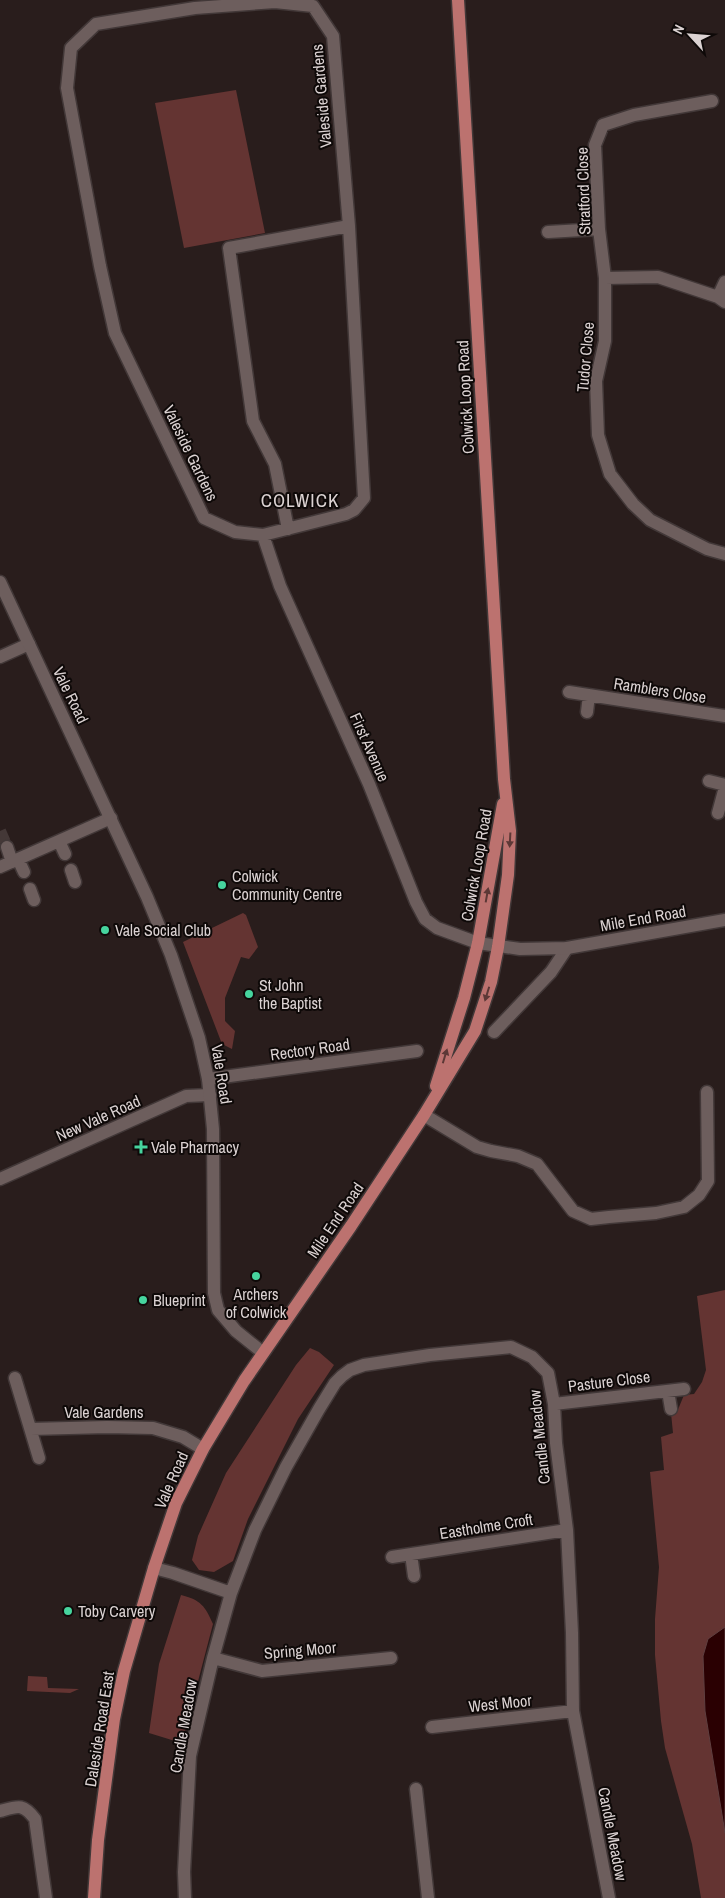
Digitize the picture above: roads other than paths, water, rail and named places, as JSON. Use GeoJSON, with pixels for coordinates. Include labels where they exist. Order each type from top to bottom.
{"type":"FeatureCollection","features":[{"type":"Feature","properties":{"kind":"main road","name":"Colwick Loop Road"},"geometry":{"type":"LineString","coordinates":[[458,0],[505,792],[510,831],[508,875],[498,947]]}},
{"type":"Feature","properties":{"kind":"main road","name":"Colwick Loop Road"},"geometry":{"type":"LineString","coordinates":[[478,943],[505,792]]}},
{"type":"Feature","properties":{"kind":"main road","name":"Mile End Road"},"geometry":{"type":"LineString","coordinates":[[431,1103],[464,998],[478,943]]}},
{"type":"Feature","properties":{"kind":"main road","name":"Mile End Road"},"geometry":{"type":"LineString","coordinates":[[262,1352],[351,1226],[424,1115],[475,1031],[491,982],[498,947]]}},
{"type":"Feature","properties":{"kind":"main road","name":"Vale Road"},"geometry":{"type":"LineString","coordinates":[[154,1568],[176,1503],[203,1450],[262,1352]]}},
{"type":"Feature","properties":{"kind":"main road","name":"Daleside Road East"},"geometry":{"type":"LineString","coordinates":[[94,1898],[98,1840],[114,1719],[124,1672],[154,1568]]}},
{"type":"Feature","properties":{"kind":"street","name":"Valeside Gardens"},"geometry":{"type":"LineString","coordinates":[[275,2],[313,6],[333,36],[349,226],[364,498],[354,510],[346,514],[288,529],[263,535],[235,532],[204,518],[115,333],[100,266],[67,88],[71,48],[96,24],[195,8],[275,2]]}},
{"type":"Feature","properties":{"kind":"street","name":"Stratford Close"},"geometry":{"type":"LineString","coordinates":[[605,278],[599,229],[595,145],[604,125],[634,115],[712,102]]}},
{"type":"Feature","properties":{"kind":"street"},"geometry":{"type":"LineString","coordinates":[[288,529],[275,464],[253,421],[229,248],[349,226]]}},
{"type":"Feature","properties":{"kind":"street"},"geometry":{"type":"LineString","coordinates":[[548,232],[599,229]]}},
{"type":"Feature","properties":{"kind":"street"},"geometry":{"type":"LineString","coordinates":[[605,278],[658,277],[722,300],[725,282]]}},
{"type":"Feature","properties":{"kind":"street","name":"Tudor Close"},"geometry":{"type":"LineString","coordinates":[[605,278],[605,341],[596,380],[598,435],[610,474],[633,504],[650,520],[707,549],[725,554]]}},
{"type":"Feature","properties":{"kind":"street","name":"First Avenue"},"geometry":{"type":"LineString","coordinates":[[263,535],[280,586],[369,784],[416,902],[425,919],[437,928],[478,943]]}},
{"type":"Feature","properties":{"kind":"street","name":"Vale Road"},"geometry":{"type":"LineString","coordinates":[[0,582],[112,818],[172,955],[199,1038],[210,1095],[213,1137],[214,1293],[218,1310],[236,1331],[262,1352]]}},
{"type":"Feature","properties":{"kind":"street"},"geometry":{"type":"LineString","coordinates":[[0,657],[29,644]]}},
{"type":"Feature","properties":{"kind":"street","name":"Ramblers Close"},"geometry":{"type":"LineString","coordinates":[[569,692],[725,716]]}},
{"type":"Feature","properties":{"kind":"street","name":"Ramblers Close"},"geometry":{"type":"LineString","coordinates":[[586,712],[590,695]]}},
{"type":"Feature","properties":{"kind":"street"},"geometry":{"type":"LineString","coordinates":[[709,781],[725,786],[718,813]]}},
{"type":"Feature","properties":{"kind":"street"},"geometry":{"type":"LineString","coordinates":[[0,867],[112,818]]}},
{"type":"Feature","properties":{"kind":"street"},"geometry":{"type":"LineString","coordinates":[[59,841],[65,854]]}},
{"type":"Feature","properties":{"kind":"street"},"geometry":{"type":"LineString","coordinates":[[7,847],[24,872]]}},
{"type":"Feature","properties":{"kind":"street","name":"Mile End Road"},"geometry":{"type":"LineString","coordinates":[[478,943],[533,950],[567,948],[725,920]]}},
{"type":"Feature","properties":{"kind":"street"},"geometry":{"type":"LineString","coordinates":[[494,1032],[551,972],[567,948]]}},
{"type":"Feature","properties":{"kind":"street","name":"Rectory Road"},"geometry":{"type":"LineString","coordinates":[[208,1079],[417,1051]]}},
{"type":"Feature","properties":{"kind":"street"},"geometry":{"type":"LineString","coordinates":[[424,1115],[477,1147],[491,1152],[518,1156],[537,1164],[573,1211],[591,1219],[656,1213],[684,1207],[699,1195],[708,1182],[706,1092]]}},
{"type":"Feature","properties":{"kind":"street","name":"New Vale Road"},"geometry":{"type":"LineString","coordinates":[[0,1179],[186,1096],[210,1095]]}},
{"type":"Feature","properties":{"kind":"street","name":"Candle Meadow"},"geometry":{"type":"LineString","coordinates":[[185,1898],[184,1872],[190,1756],[212,1658],[231,1593],[255,1530],[286,1467],[335,1383],[350,1370],[364,1365],[511,1348],[532,1357],[548,1373],[554,1404],[556,1443],[566,1530],[572,1633],[573,1711],[609,1898]]}},
{"type":"Feature","properties":{"kind":"street"},"geometry":{"type":"LineString","coordinates":[[15,1378],[39,1458]]}},
{"type":"Feature","properties":{"kind":"street","name":"Pasture Close"},"geometry":{"type":"LineString","coordinates":[[554,1404],[684,1389]]}},
{"type":"Feature","properties":{"kind":"street","name":"Pasture Close"},"geometry":{"type":"LineString","coordinates":[[668,1390],[671,1409]]}},
{"type":"Feature","properties":{"kind":"street","name":"Vale Gardens"},"geometry":{"type":"LineString","coordinates":[[31,1429],[153,1428],[184,1437],[203,1450]]}},
{"type":"Feature","properties":{"kind":"street","name":"Eastholme Croft"},"geometry":{"type":"LineString","coordinates":[[392,1557],[566,1530]]}},
{"type":"Feature","properties":{"kind":"street"},"geometry":{"type":"LineString","coordinates":[[411,1554],[414,1576]]}},
{"type":"Feature","properties":{"kind":"street"},"geometry":{"type":"LineString","coordinates":[[154,1568],[173,1572],[231,1593]]}},
{"type":"Feature","properties":{"kind":"street","name":"Spring Moor"},"geometry":{"type":"LineString","coordinates":[[212,1658],[262,1671],[391,1658]]}},
{"type":"Feature","properties":{"kind":"street","name":"West Moor"},"geometry":{"type":"LineString","coordinates":[[432,1728],[573,1711]]}},
{"type":"Feature","properties":{"kind":"street"},"geometry":{"type":"LineString","coordinates":[[416,1789],[428,1898]]}},
{"type":"Feature","properties":{"kind":"street"},"geometry":{"type":"LineString","coordinates":[[0,1811],[19,1806],[28,1809],[35,1819],[46,1898]]}},
{"type":"Feature","properties":{"kind":"tunnel"},"geometry":{"type":"LineString","coordinates":[[0,831],[7,847]]}},
{"type":"Feature","properties":{"kind":"place","name":"Colwick Community Centre"},"geometry":{"type":"Point","coordinates":[222,885]}},
{"type":"Feature","properties":{"kind":"place","name":"Vale Social Club"},"geometry":{"type":"Point","coordinates":[105,930]}},
{"type":"Feature","properties":{"kind":"place","name":"St John the Baptist"},"geometry":{"type":"Point","coordinates":[249,994]}},
{"type":"Feature","properties":{"kind":"place","name":"Vale Pharmacy"},"geometry":{"type":"Point","coordinates":[141,1147]}},
{"type":"Feature","properties":{"kind":"place","name":"Archers of Colwick"},"geometry":{"type":"Point","coordinates":[256,1276]}},
{"type":"Feature","properties":{"kind":"place","name":"Blueprint"},"geometry":{"type":"Point","coordinates":[143,1300]}},
{"type":"Feature","properties":{"kind":"place","name":"Toby Carvery"},"geometry":{"type":"Point","coordinates":[68,1611]}},
{"type":"Feature","properties":{"kind":"district","name":"COLWICK"},"geometry":{"type":"Point","coordinates":[300,500]}}]}
